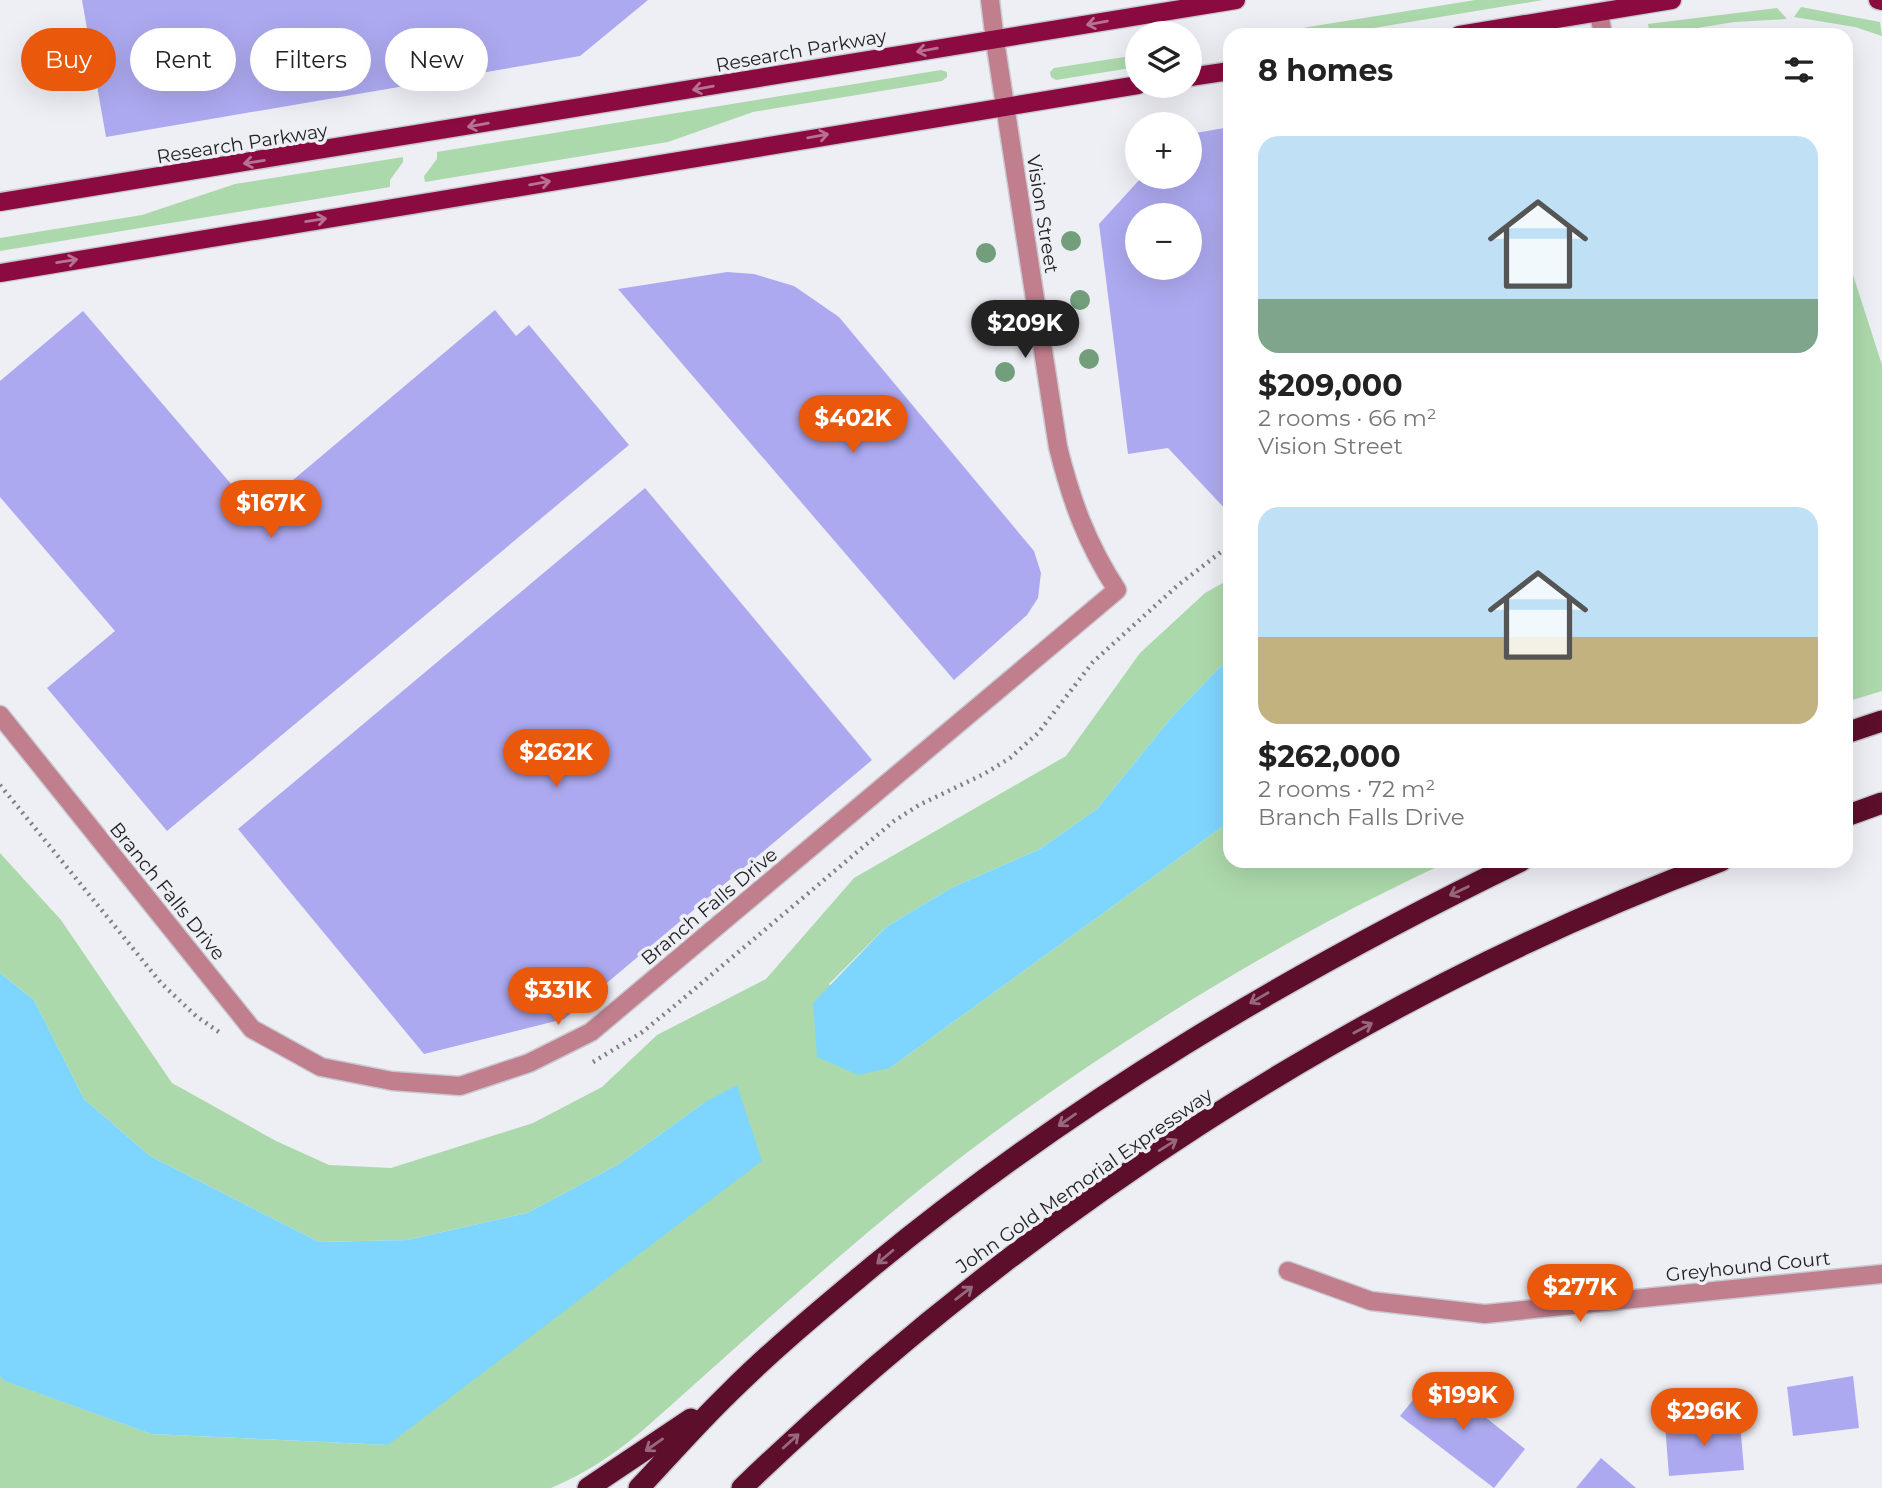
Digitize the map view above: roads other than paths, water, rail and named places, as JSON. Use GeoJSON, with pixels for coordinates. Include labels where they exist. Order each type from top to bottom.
{"type":"FeatureCollection","features":[{"type":"Feature","properties":{"kind":"highway"},"geometry":{"type":"LineString","coordinates":[[1853,731],[1882,721]]}},
{"type":"Feature","properties":{"kind":"highway"},"geometry":{"type":"LineString","coordinates":[[1853,813],[1882,803]]}},
{"type":"Feature","properties":{"kind":"highway"},"geometry":{"type":"LineString","coordinates":[[639,1488],[730,1392],[820,1311],[913,1233],[1110,1091],[1213,1025],[1318,964],[1507,868]]}},
{"type":"Feature","properties":{"kind":"highway","name":"John Gold Memorial Expressway"},"geometry":{"type":"LineString","coordinates":[[742,1488],[870,1370],[951,1303],[1152,1155],[1264,1085],[1460,977],[1567,925],[1704,868]]}},
{"type":"Feature","properties":{"kind":"highway"},"geometry":{"type":"LineString","coordinates":[[588,1488],[730,1392]]}},
{"type":"Feature","properties":{"kind":"main road","name":"Research Parkway"},"geometry":{"type":"LineString","coordinates":[[0,202],[1236,0]]}},
{"type":"Feature","properties":{"kind":"main road"},"geometry":{"type":"LineString","coordinates":[[1504,28],[1672,0]]}},
{"type":"Feature","properties":{"kind":"main road"},"geometry":{"type":"LineString","coordinates":[[1202,75],[1223,72]]}},
{"type":"Feature","properties":{"kind":"main road"},"geometry":{"type":"LineString","coordinates":[[0,273],[1125,87]]}},
{"type":"Feature","properties":{"kind":"street","name":"Vision Street"},"geometry":{"type":"LineString","coordinates":[[990,0],[1058,447],[1070,496],[1083,530],[1117,590]]}},
{"type":"Feature","properties":{"kind":"street"},"geometry":{"type":"LineString","coordinates":[[1599,13],[1601,28]]}},
{"type":"Feature","properties":{"kind":"street","name":"Branch Falls Drive"},"geometry":{"type":"LineString","coordinates":[[0,715],[252,1029],[321,1067],[392,1081],[460,1086],[529,1063],[591,1032],[1117,590]]}},
{"type":"Feature","properties":{"kind":"street","name":"Greyhound Court"},"geometry":{"type":"LineString","coordinates":[[1288,1271],[1371,1301],[1485,1314],[1882,1274]]}},
{"type":"Feature","properties":{"kind":"water"},"geometry":{"type":"Polygon","coordinates":[[[1223,665],[1223,826],[890,1068],[858,1075],[817,1057],[813,1003],[886,927],[951,888],[1040,849],[1097,809],[1171,718],[1223,665]]]}},
{"type":"Feature","properties":{"kind":"water"},"geometry":{"type":"Polygon","coordinates":[[[0,973],[34,1000],[84,1099],[150,1156],[319,1242],[407,1240],[527,1213],[619,1164],[705,1102],[737,1085],[762,1161],[388,1445],[151,1434],[5,1381],[0,1376],[0,973]]]}}]}
